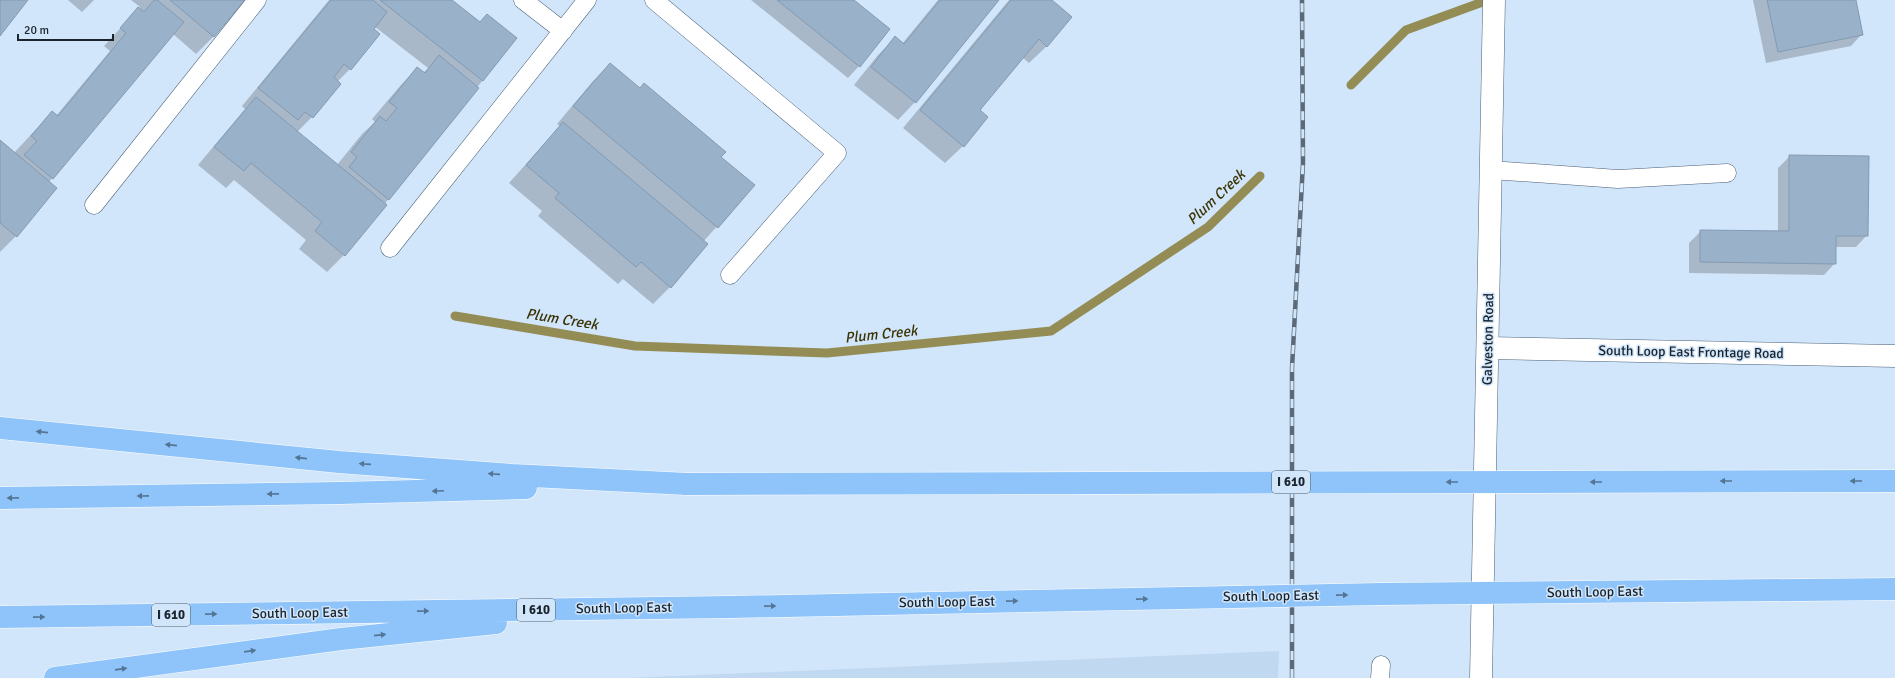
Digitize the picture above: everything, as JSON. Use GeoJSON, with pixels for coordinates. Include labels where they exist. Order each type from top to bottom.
{"type":"FeatureCollection","features":[{"type":"Feature","properties":{"kind":"highway"},"geometry":{"type":"LineString","coordinates":[[0,428],[340,462],[512,475],[687,484]]}},
{"type":"Feature","properties":{"kind":"highway","name":"I 610"},"geometry":{"type":"LineString","coordinates":[[0,498],[340,493],[687,484],[1895,481]]}},
{"type":"Feature","properties":{"kind":"highway","name":"South Loop East"},"geometry":{"type":"LineString","coordinates":[[0,617],[731,607],[1381,594],[1895,589]]}},
{"type":"Feature","properties":{"kind":"highway"},"geometry":{"type":"LineString","coordinates":[[55,678],[341,639],[532,619],[731,607]]}},
{"type":"Feature","properties":{"kind":"main road","name":"Galveston Road"},"geometry":{"type":"LineString","coordinates":[[1481,678],[1494,0]]}},
{"type":"Feature","properties":{"kind":"main road","name":"South Loop East Frontage Road"},"geometry":{"type":"LineString","coordinates":[[1488,348],[1895,356]]}},
{"type":"Feature","properties":{"kind":"lane"},"geometry":{"type":"LineString","coordinates":[[94,205],[257,0]]}},
{"type":"Feature","properties":{"kind":"lane"},"geometry":{"type":"LineString","coordinates":[[523,0],[563,31]]}},
{"type":"Feature","properties":{"kind":"lane"},"geometry":{"type":"LineString","coordinates":[[390,248],[588,0]]}},
{"type":"Feature","properties":{"kind":"lane"},"geometry":{"type":"LineString","coordinates":[[654,0],[838,153],[730,275]]}},
{"type":"Feature","properties":{"kind":"lane"},"geometry":{"type":"LineString","coordinates":[[1491,170],[1618,179],[1727,173]]}},
{"type":"Feature","properties":{"kind":"shaded area"},"geometry":{"type":"Polygon","coordinates":[[[1279,651],[1278,678],[628,678],[1279,651]]]}},
{"type":"Feature","properties":{"kind":"building"},"geometry":{"type":"Polygon","coordinates":[[[0,0],[28,0],[0,36],[0,0]]]}},
{"type":"Feature","properties":{"kind":"building"},"geometry":{"type":"Polygon","coordinates":[[[154,0],[157,0],[184,22],[53,179],[24,155],[37,141],[31,136],[52,111],[58,116],[126,33],[120,28],[138,7],[144,12],[154,0]]]}},
{"type":"Feature","properties":{"kind":"building"},"geometry":{"type":"Polygon","coordinates":[[[170,0],[245,0],[214,37],[170,0]]]}},
{"type":"Feature","properties":{"kind":"building"},"geometry":{"type":"Polygon","coordinates":[[[331,0],[373,0],[387,12],[374,29],[380,34],[351,70],[344,64],[334,77],[341,84],[313,118],[305,112],[298,120],[258,88],[331,0]]]}},
{"type":"Feature","properties":{"kind":"building"},"geometry":{"type":"Polygon","coordinates":[[[380,0],[452,0],[480,22],[487,14],[517,38],[483,81],[380,0]]]}},
{"type":"Feature","properties":{"kind":"building"},"geometry":{"type":"Polygon","coordinates":[[[777,0],[854,0],[890,29],[860,67],[777,0]]]}},
{"type":"Feature","properties":{"kind":"building"},"geometry":{"type":"Polygon","coordinates":[[[940,0],[999,0],[916,103],[871,67],[895,36],[904,44],[940,0]]]}},
{"type":"Feature","properties":{"kind":"building"},"geometry":{"type":"Polygon","coordinates":[[[1011,0],[1052,0],[1072,17],[1047,47],[1039,39],[980,110],[988,117],[964,147],[920,110],[1011,0]]]}},
{"type":"Feature","properties":{"kind":"building"},"geometry":{"type":"Polygon","coordinates":[[[1767,0],[1856,0],[1863,35],[1778,52],[1767,0]]]}},
{"type":"Feature","properties":{"kind":"building"},"geometry":{"type":"Polygon","coordinates":[[[439,55],[479,88],[389,200],[349,167],[357,157],[351,152],[380,116],[386,121],[397,108],[389,102],[417,67],[425,73],[439,55]]]}},
{"type":"Feature","properties":{"kind":"building"},"geometry":{"type":"Polygon","coordinates":[[[610,63],[640,88],[644,83],[726,152],[721,157],[755,185],[718,228],[573,106],[610,63]]]}},
{"type":"Feature","properties":{"kind":"building"},"geometry":{"type":"Polygon","coordinates":[[[256,97],[387,205],[345,256],[315,231],[322,222],[251,163],[244,171],[214,147],[256,97]]]}},
{"type":"Feature","properties":{"kind":"building"},"geometry":{"type":"Polygon","coordinates":[[[563,122],[708,244],[671,288],[641,262],[636,267],[555,198],[559,193],[526,165],[563,122]]]}},
{"type":"Feature","properties":{"kind":"building"},"geometry":{"type":"Polygon","coordinates":[[[0,140],[57,188],[17,237],[0,223],[0,140]]]}},
{"type":"Feature","properties":{"kind":"building"},"geometry":{"type":"Polygon","coordinates":[[[1789,155],[1869,156],[1868,236],[1836,236],[1836,264],[1700,262],[1700,230],[1789,231],[1789,155]]]}},
{"type":"Feature","properties":{"kind":"waterway","name":"Plum Creek"},"geometry":{"type":"LineString","coordinates":[[1351,85],[1406,30],[1488,0]]}},
{"type":"Feature","properties":{"kind":"waterway","name":"Plum Creek"},"geometry":{"type":"LineString","coordinates":[[455,316],[635,346],[827,353],[1051,331],[1208,227],[1260,176]]}},
{"type":"Feature","properties":{"kind":"railway"},"geometry":{"type":"LineString","coordinates":[[1292,678],[1292,368],[1303,163],[1302,0]]}}]}
